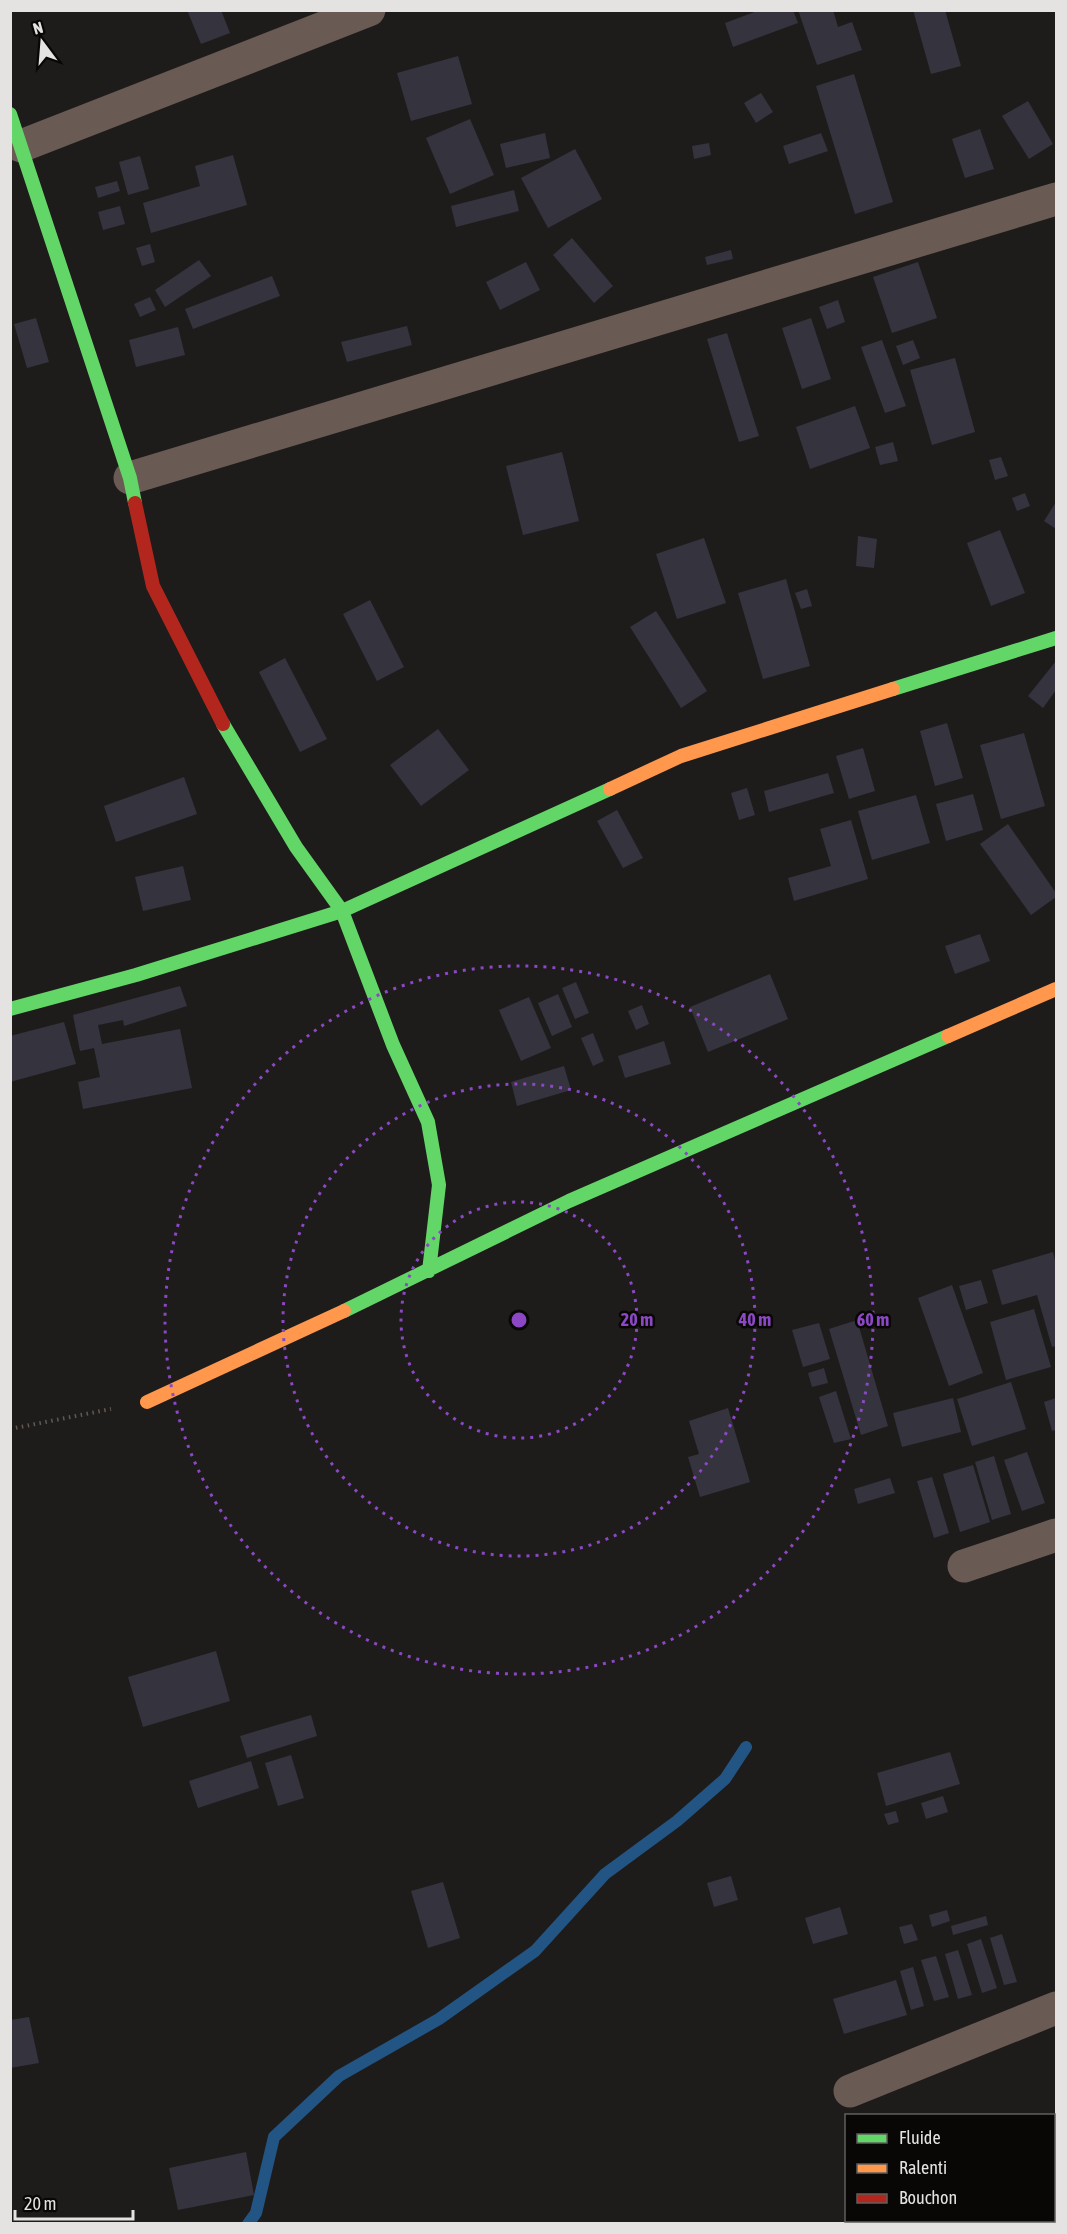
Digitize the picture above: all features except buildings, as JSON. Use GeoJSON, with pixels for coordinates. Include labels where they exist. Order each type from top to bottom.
{"type":"FeatureCollection","features":[{"type":"Feature","properties":{"kind":"street"},"geometry":{"type":"LineString","coordinates":[[21,146],[369,10]]}},
{"type":"Feature","properties":{"kind":"street"},"geometry":{"type":"LineString","coordinates":[[10,114],[130,478],[153,586],[221,721],[296,847],[342,911],[393,1045],[428,1122],[439,1185],[438,1210],[429,1271]]}},
{"type":"Feature","properties":{"kind":"street"},"geometry":{"type":"LineString","coordinates":[[130,478],[1056,199]]}},
{"type":"Feature","properties":{"kind":"street"},"geometry":{"type":"LineString","coordinates":[[10,1009],[136,975],[342,911],[681,756],[1056,638]]}},
{"type":"Feature","properties":{"kind":"street"},"geometry":{"type":"LineString","coordinates":[[147,1402],[429,1271],[569,1201],[1056,989]]}},
{"type":"Feature","properties":{"kind":"street"},"geometry":{"type":"LineString","coordinates":[[964,1566],[1056,1535]]}},
{"type":"Feature","properties":{"kind":"street"},"geometry":{"type":"LineString","coordinates":[[850,2091],[1056,2008]]}},
{"type":"Feature","properties":{"kind":"path"},"geometry":{"type":"LineString","coordinates":[[10,1429],[147,1402]]}},
{"type":"Feature","properties":{"kind":"waterway"},"geometry":{"type":"LineString","coordinates":[[248,2224],[256,2213],[274,2137],[339,2076],[439,2019],[535,1951],[605,1874],[677,1821],[725,1779],[746,1747]]}},
{"type":"Feature","properties":{"kind":"traffic: fast"},"geometry":{"type":"LineString","coordinates":[[10,114],[130,478],[135,503]]}},
{"type":"Feature","properties":{"kind":"traffic: fast"},"geometry":{"type":"LineString","coordinates":[[893,689],[1056,638]]}},
{"type":"Feature","properties":{"kind":"traffic: fast"},"geometry":{"type":"LineString","coordinates":[[223,724],[296,847],[342,911],[393,1045],[428,1122],[439,1185],[429,1271]]}},
{"type":"Feature","properties":{"kind":"traffic: fast"},"geometry":{"type":"LineString","coordinates":[[10,1009],[136,975],[342,911],[610,789]]}},
{"type":"Feature","properties":{"kind":"traffic: fast"},"geometry":{"type":"LineString","coordinates":[[344,1311],[569,1201],[948,1036]]}},
{"type":"Feature","properties":{"kind":"traffic: slow"},"geometry":{"type":"LineString","coordinates":[[610,789],[681,756],[893,689]]}},
{"type":"Feature","properties":{"kind":"traffic: slow"},"geometry":{"type":"LineString","coordinates":[[948,1036],[1056,989]]}},
{"type":"Feature","properties":{"kind":"traffic: slow"},"geometry":{"type":"LineString","coordinates":[[147,1402],[344,1311]]}},
{"type":"Feature","properties":{"kind":"traffic: jam"},"geometry":{"type":"LineString","coordinates":[[135,503],[153,586],[223,724]]}}]}
